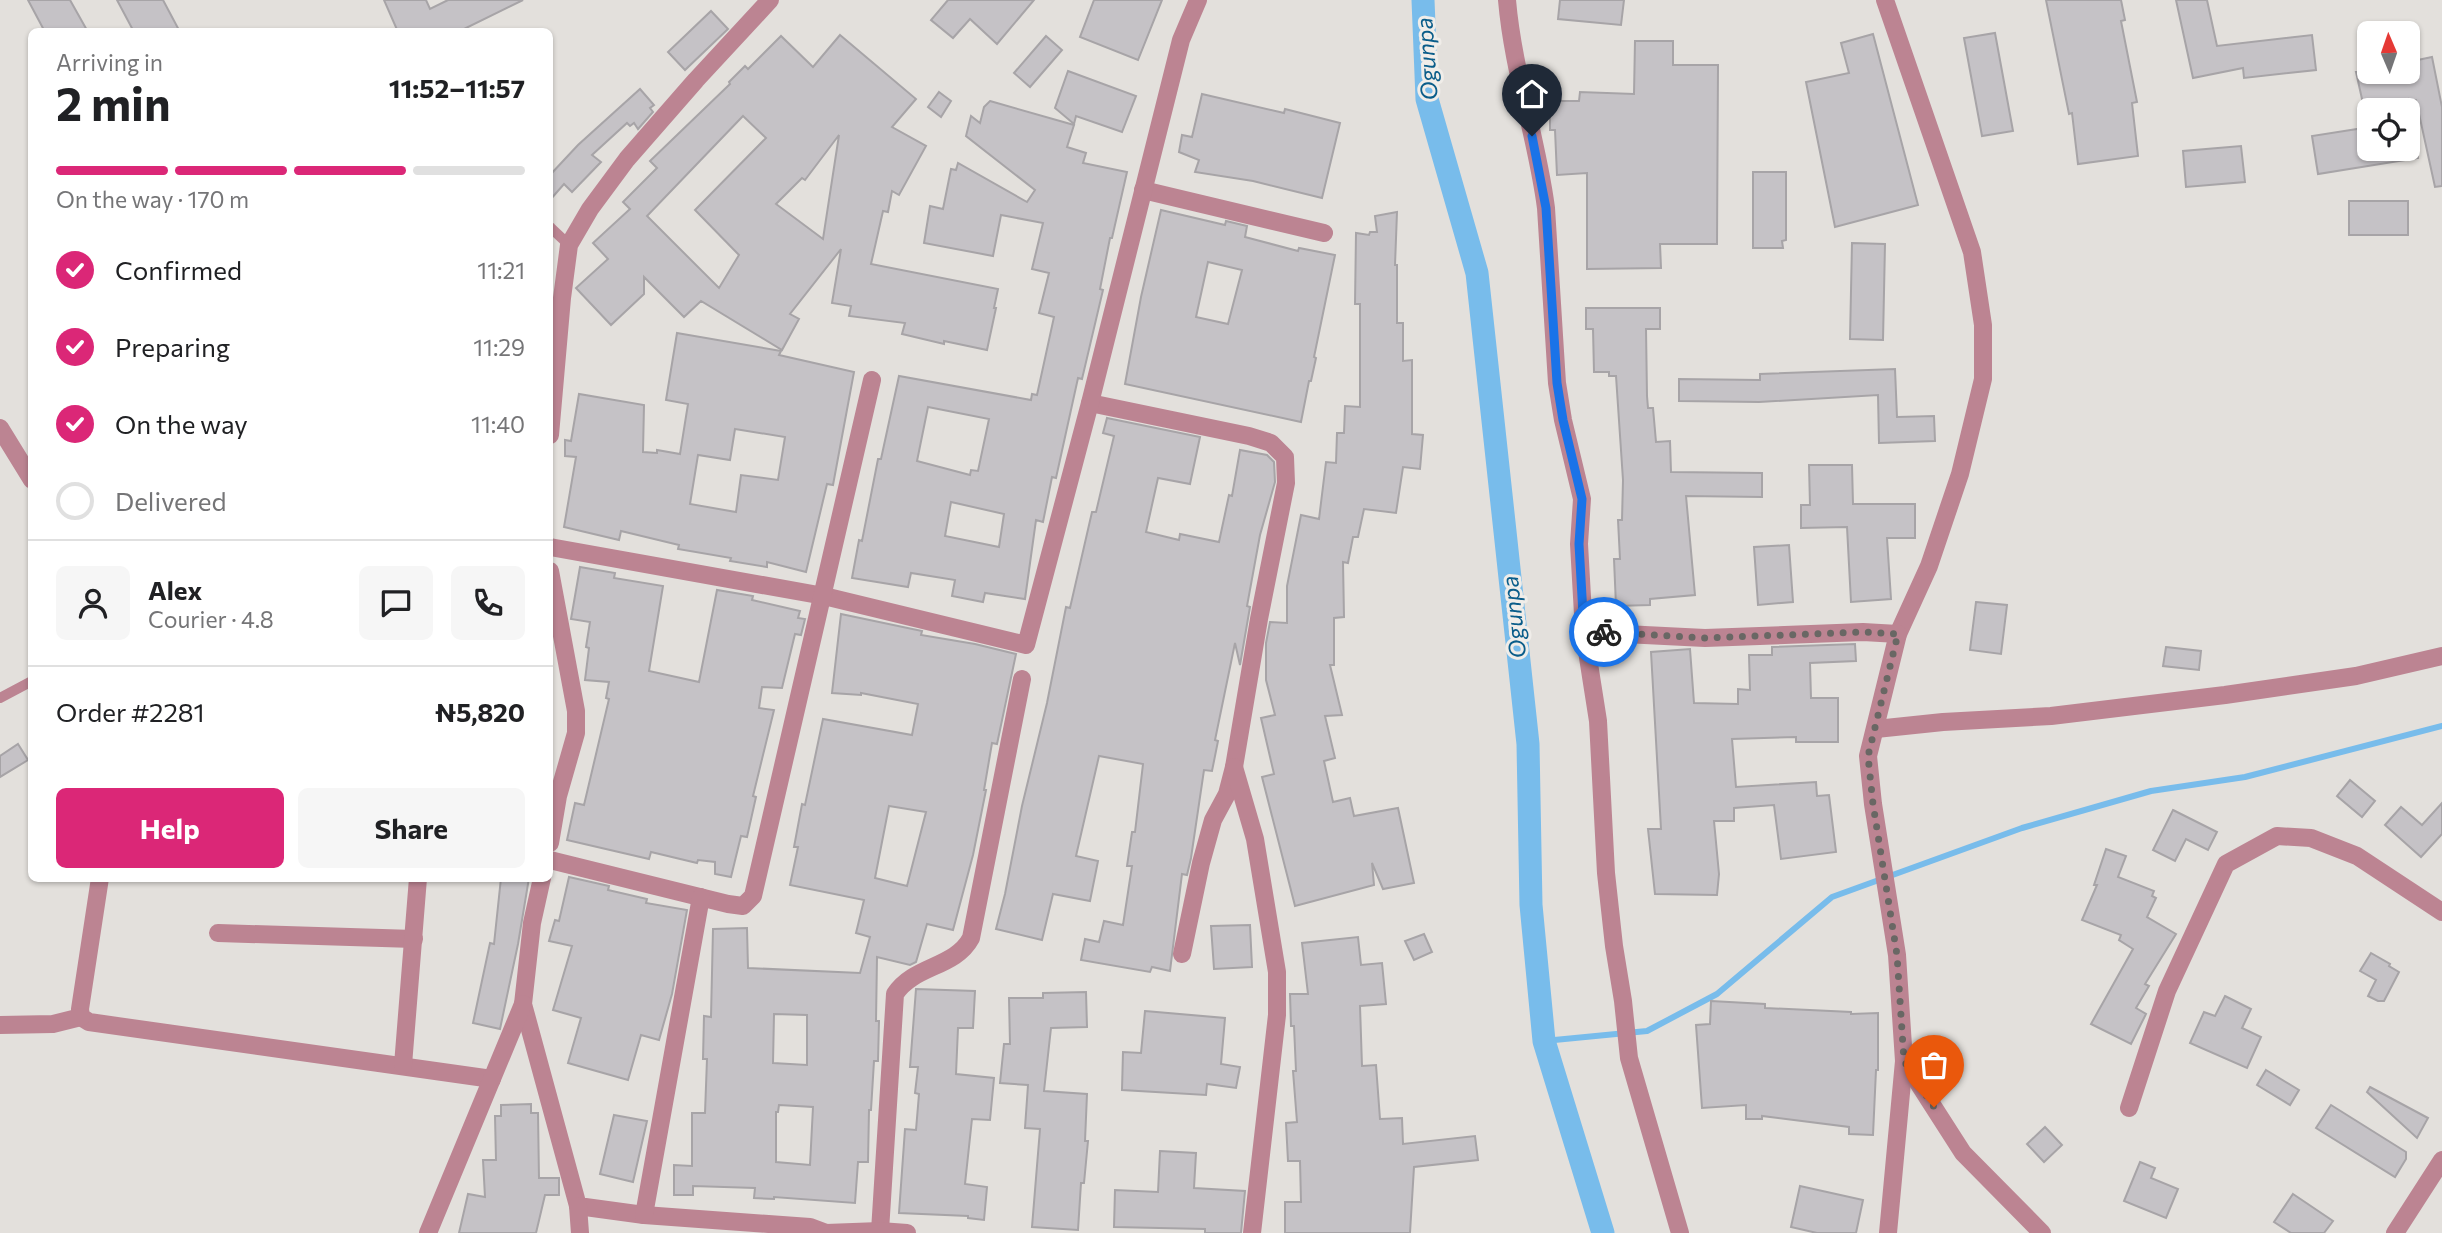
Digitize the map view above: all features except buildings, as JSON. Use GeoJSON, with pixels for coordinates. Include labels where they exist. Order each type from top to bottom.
{"type":"FeatureCollection","features":[{"type":"Feature","properties":{"kind":"street"},"geometry":{"type":"LineString","coordinates":[[553,401],[569,245],[590,209],[628,159],[770,0]]}},
{"type":"Feature","properties":{"kind":"street"},"geometry":{"type":"LineString","coordinates":[[553,548],[824,596],[1026,645],[1181,40],[1198,0]]}},
{"type":"Feature","properties":{"kind":"street"},"geometry":{"type":"LineString","coordinates":[[1507,0],[1519,80],[1543,181],[1557,383],[1582,499],[1579,544],[1584,632],[1598,721],[1606,873],[1629,1058],[1680,1233]]}},
{"type":"Feature","properties":{"kind":"street"},"geometry":{"type":"LineString","coordinates":[[1885,0],[1972,251],[1983,325],[1983,379],[1961,474],[1929,566],[1898,634],[1868,756],[1897,955],[1904,1061],[1888,1233]]}},
{"type":"Feature","properties":{"kind":"street"},"geometry":{"type":"LineString","coordinates":[[1143,190],[1324,233]]}},
{"type":"Feature","properties":{"kind":"street"},"geometry":{"type":"LineString","coordinates":[[553,861],[743,906],[753,895],[873,380]]}},
{"type":"Feature","properties":{"kind":"street"},"geometry":{"type":"LineString","coordinates":[[1090,403],[1249,436],[1272,443],[1285,457],[1286,483],[1234,766],[1227,794],[1213,820],[1207,841],[1182,954]]}},
{"type":"Feature","properties":{"kind":"street"},"geometry":{"type":"LineString","coordinates":[[0,428],[28,474]]}},
{"type":"Feature","properties":{"kind":"street"},"geometry":{"type":"LineString","coordinates":[[553,587],[576,711],[576,733],[558,796],[553,825]]}},
{"type":"Feature","properties":{"kind":"street"},"geometry":{"type":"LineString","coordinates":[[1584,632],[1705,638],[1863,632],[1898,634]]}},
{"type":"Feature","properties":{"kind":"street"},"geometry":{"type":"LineString","coordinates":[[1876,729],[2051,716],[2225,695],[2356,676],[2442,656]]}},
{"type":"Feature","properties":{"kind":"street"},"geometry":{"type":"LineString","coordinates":[[880,1231],[895,994],[901,985],[919,972],[965,950],[971,938],[1022,679]]}},
{"type":"Feature","properties":{"kind":"street"},"geometry":{"type":"LineString","coordinates":[[1234,766],[1255,839],[1277,972],[1277,1015],[1252,1233]]}},
{"type":"Feature","properties":{"kind":"street"},"geometry":{"type":"LineString","coordinates":[[2129,1108],[2167,991],[2226,864],[2277,836],[2311,838],[2357,856],[2442,912]]}},
{"type":"Feature","properties":{"kind":"street"},"geometry":{"type":"LineString","coordinates":[[81,1017],[82,990],[99,882]]}},
{"type":"Feature","properties":{"kind":"street"},"geometry":{"type":"LineString","coordinates":[[403,1065],[418,882]]}},
{"type":"Feature","properties":{"kind":"street"},"geometry":{"type":"LineString","coordinates":[[428,1233],[523,1004],[532,923],[541,882]]}},
{"type":"Feature","properties":{"kind":"street"},"geometry":{"type":"LineString","coordinates":[[643,1214],[701,897]]}},
{"type":"Feature","properties":{"kind":"street"},"geometry":{"type":"LineString","coordinates":[[218,933],[414,939]]}},
{"type":"Feature","properties":{"kind":"street"},"geometry":{"type":"LineString","coordinates":[[523,1004],[578,1206],[580,1233]]}},
{"type":"Feature","properties":{"kind":"street"},"geometry":{"type":"LineString","coordinates":[[0,1025],[53,1024],[81,1017],[89,1022],[492,1079]]}},
{"type":"Feature","properties":{"kind":"street"},"geometry":{"type":"LineString","coordinates":[[1904,1061],[1963,1153],[2042,1233]]}},
{"type":"Feature","properties":{"kind":"street"},"geometry":{"type":"LineString","coordinates":[[2395,1233],[2442,1160]]}},
{"type":"Feature","properties":{"kind":"street"},"geometry":{"type":"LineString","coordinates":[[578,1206],[643,1214],[810,1227],[826,1233],[907,1233]]}},
{"type":"Feature","properties":{"kind":"lane"},"geometry":{"type":"LineString","coordinates":[[553,230],[569,245]]}},
{"type":"Feature","properties":{"kind":"lane"},"geometry":{"type":"LineString","coordinates":[[0,698],[28,683]]}},
{"type":"Feature","properties":{"kind":"waterway","name":"Ogunpa"},"geometry":{"type":"LineString","coordinates":[[1423,0],[1427,99],[1477,273],[1528,744],[1531,905],[1544,1041],[1603,1233]]}},
{"type":"Feature","properties":{"kind":"waterway"},"geometry":{"type":"LineString","coordinates":[[1544,1041],[1647,1031],[1717,994],[1832,897],[2022,828],[2151,791],[2245,777],[2442,726]]}},
{"type":"Feature","properties":{"kind":"way so far"},"geometry":{"type":"LineString","coordinates":[[1604,632],[1705,638],[1863,632],[1898,634],[1868,756],[1897,955],[1904,1061],[1934,1107]]}},
{"type":"Feature","properties":{"kind":"route"},"geometry":{"type":"LineString","coordinates":[[1532,136],[1543,181],[1546,208],[1557,383],[1582,499],[1579,544],[1584,632],[1604,632]]}}]}
